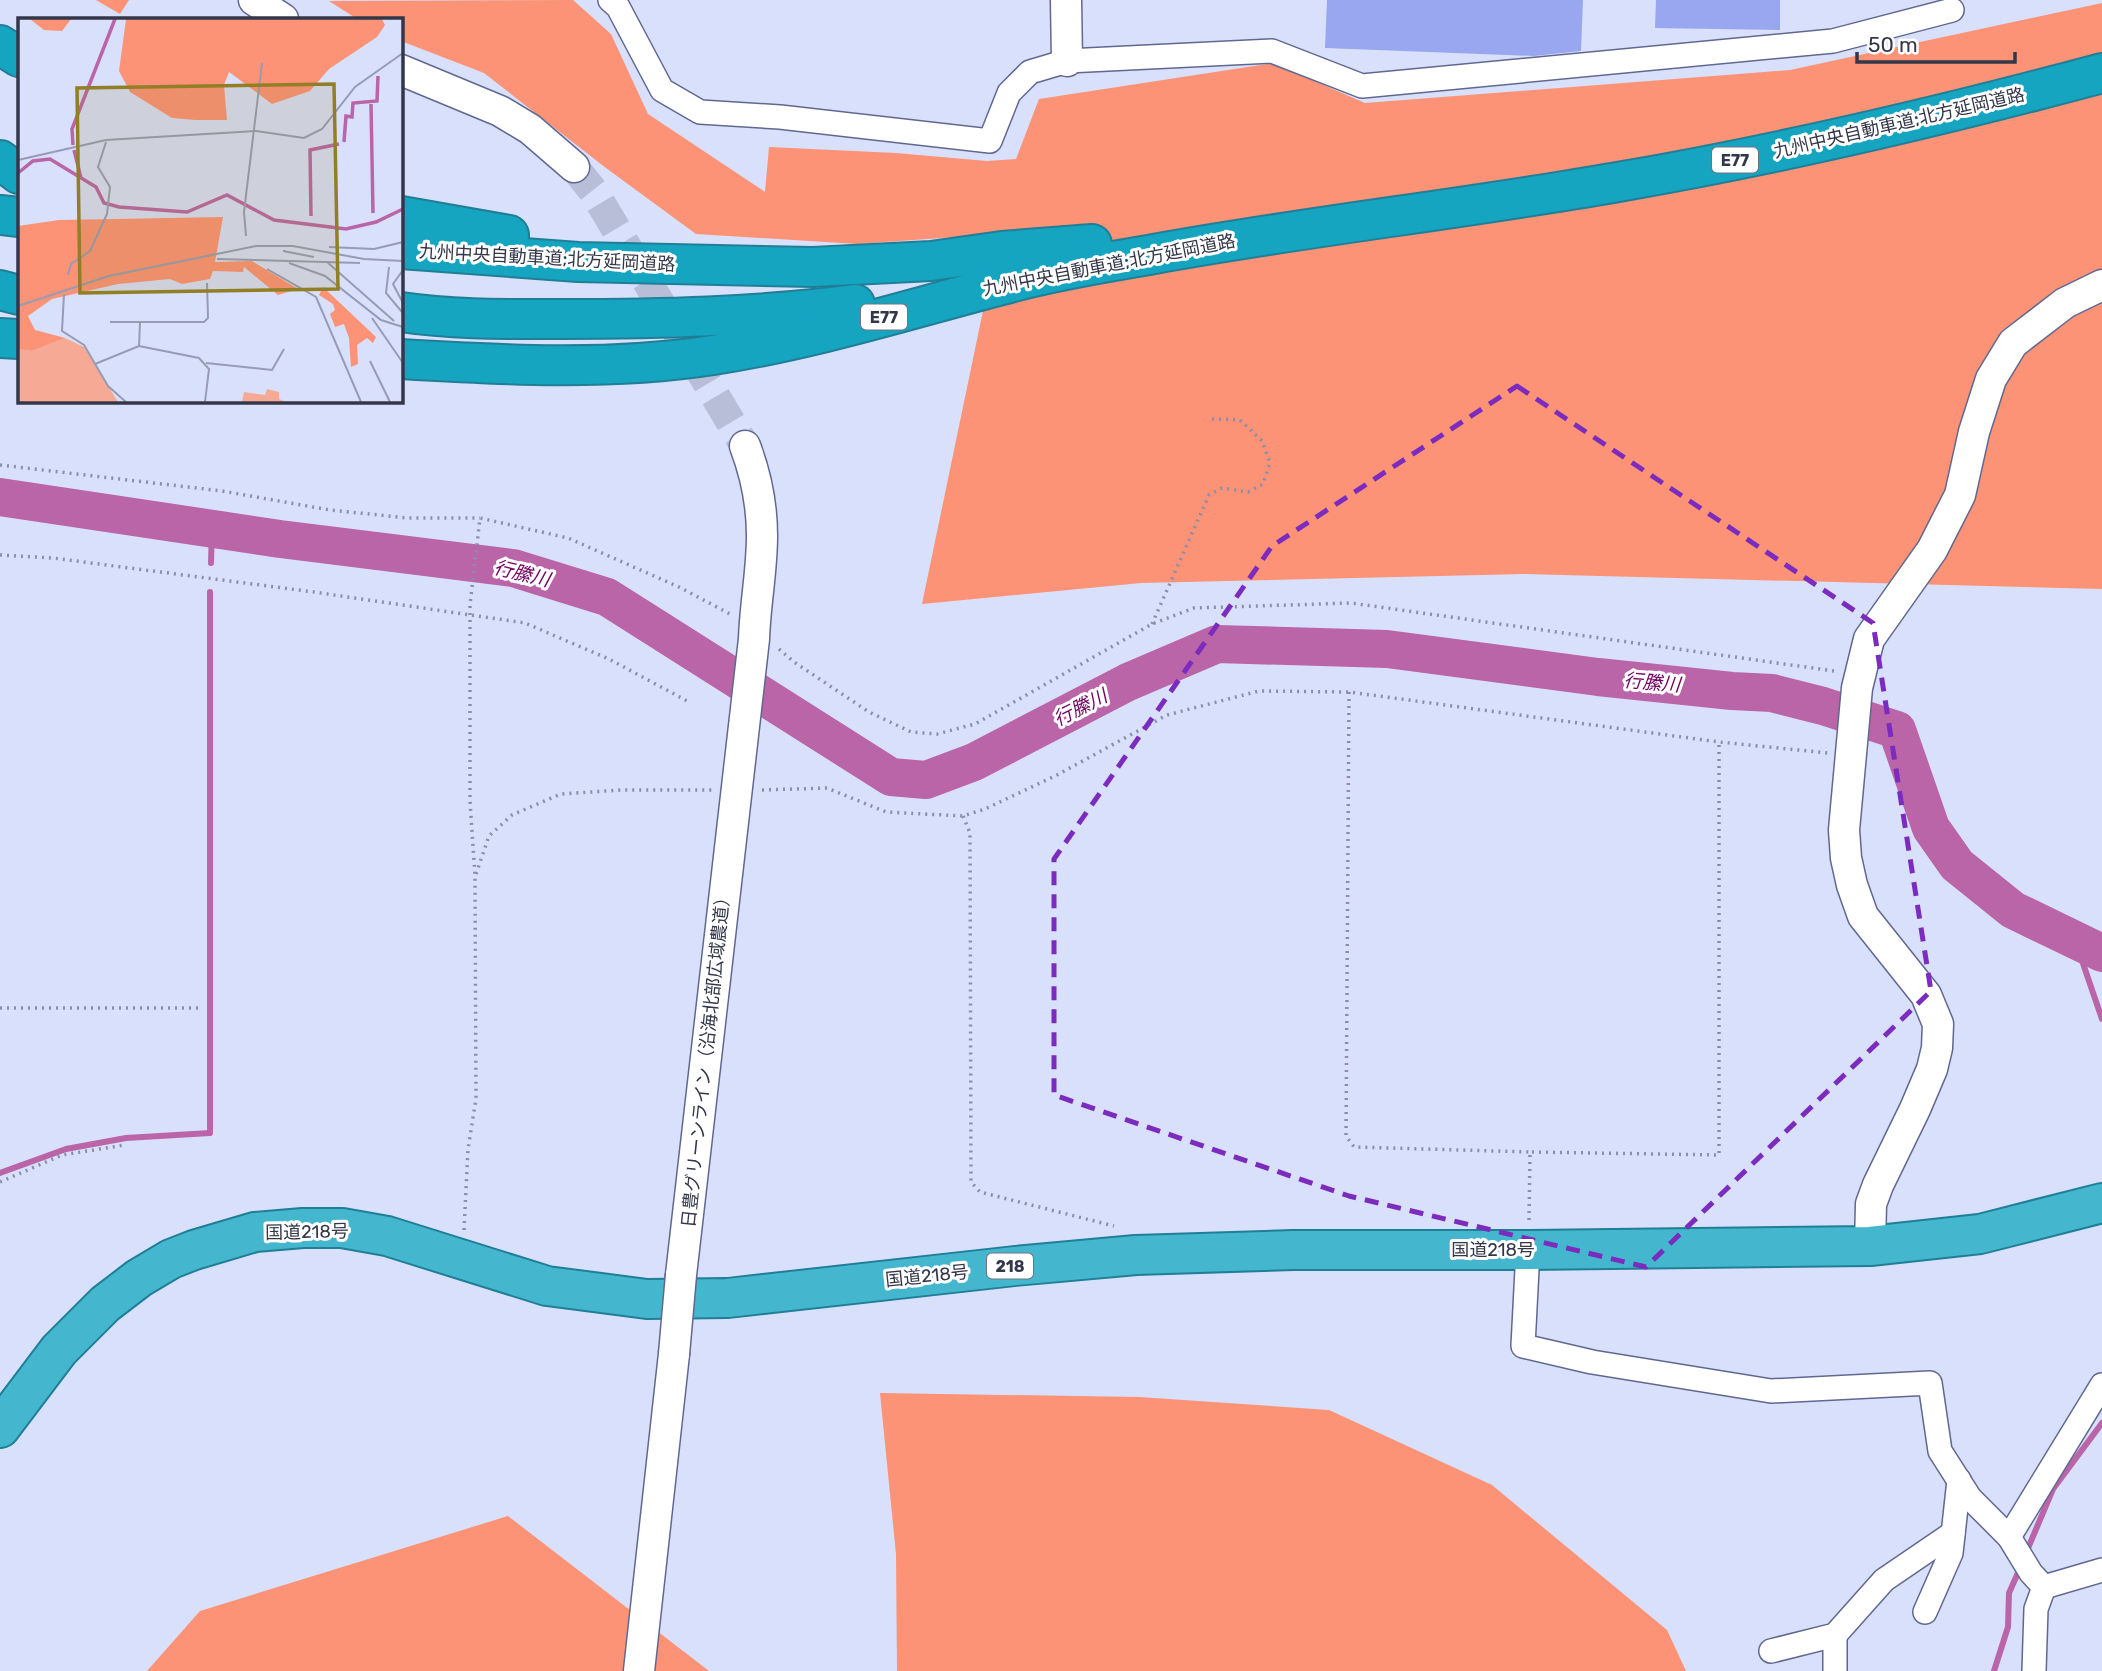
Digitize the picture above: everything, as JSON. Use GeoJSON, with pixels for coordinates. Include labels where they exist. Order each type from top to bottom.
{"type":"FeatureCollection","features":[{"type":"Feature","properties":{"kind":"highway","name":"九州中央自動車道;北方延岡道路"},"geometry":{"type":"LineString","coordinates":[[402,249],[578,262],[751,267],[879,265],[931,261],[1013,265],[1207,245],[1540,195],[1744,159],[1895,126],[2102,73]]}},
{"type":"Feature","properties":{"kind":"highway"},"geometry":{"type":"LineString","coordinates":[[0,160],[18,173]]}},
{"type":"Feature","properties":{"kind":"highway"},"geometry":{"type":"LineString","coordinates":[[0,215],[18,217]]}},
{"type":"Feature","properties":{"kind":"highway"},"geometry":{"type":"LineString","coordinates":[[402,216],[511,235],[596,245],[684,252],[795,256],[886,255],[1013,265]]}},
{"type":"Feature","properties":{"kind":"highway","name":"九州中央自動車道;北方延岡道路"},"geometry":{"type":"LineString","coordinates":[[402,359],[608,364],[660,362],[709,356],[799,339],[1013,265]]}},
{"type":"Feature","properties":{"kind":"highway"},"geometry":{"type":"LineString","coordinates":[[402,312],[461,318],[595,319],[818,309],[960,290],[1013,265]]}},
{"type":"Feature","properties":{"kind":"highway"},"geometry":{"type":"LineString","coordinates":[[0,289],[18,295]]}},
{"type":"Feature","properties":{"kind":"highway"},"geometry":{"type":"LineString","coordinates":[[0,338],[18,339]]}},
{"type":"Feature","properties":{"kind":"highway","name":"国道218号"},"geometry":{"type":"LineString","coordinates":[[0,1427],[59,1350],[105,1304],[139,1278],[171,1259],[255,1232],[342,1228],[387,1236],[547,1286],[647,1299],[729,1298],[1136,1255],[1293,1250],[1870,1245],[1980,1234],[2102,1203]]}},
{"type":"Feature","properties":{"kind":"street"},"geometry":{"type":"LineString","coordinates":[[254,0],[281,18]]}},
{"type":"Feature","properties":{"kind":"street"},"geometry":{"type":"LineString","coordinates":[[610,0],[618,7],[662,90],[700,112],[780,117],[990,141],[1009,93],[1030,72],[1067,61],[1272,51],[1362,86],[1833,41],[1952,10]]}},
{"type":"Feature","properties":{"kind":"street"},"geometry":{"type":"LineString","coordinates":[[1066,0],[1067,61]]}},
{"type":"Feature","properties":{"kind":"street"},"geometry":{"type":"LineString","coordinates":[[402,70],[500,111],[530,129],[574,167]]}},
{"type":"Feature","properties":{"kind":"street"},"geometry":{"type":"LineString","coordinates":[[1870,1245],[1871,1204],[1932,1069],[1937,1048],[1938,1024],[1926,995],[1863,916],[1846,858],[1844,830],[1859,681],[1869,639],[1932,550],[1960,495],[1974,432],[1991,379],[2013,343],[2064,303],[2102,285]]}},
{"type":"Feature","properties":{"kind":"street","name":"日豊グリーンライン（沿海北部広域農道）"},"geometry":{"type":"LineString","coordinates":[[639,1671],[754,633],[762,537],[761,514],[755,473],[745,446]]}},
{"type":"Feature","properties":{"kind":"street"},"geometry":{"type":"LineString","coordinates":[[1528,1250],[1524,1346],[1592,1362],[1771,1391],[1930,1383],[1940,1451],[1970,1498],[2012,1541],[2038,1580],[2035,1671]]}},
{"type":"Feature","properties":{"kind":"street"},"geometry":{"type":"LineString","coordinates":[[2012,1541],[2102,1385]]}},
{"type":"Feature","properties":{"kind":"street"},"geometry":{"type":"LineString","coordinates":[[1925,1612],[1951,1553],[1959,1480]]}},
{"type":"Feature","properties":{"kind":"street"},"geometry":{"type":"LineString","coordinates":[[1771,1651],[1835,1635],[1884,1580],[1954,1533]]}},
{"type":"Feature","properties":{"kind":"street"},"geometry":{"type":"LineString","coordinates":[[2038,1580],[2102,1570]]}},
{"type":"Feature","properties":{"kind":"street"},"geometry":{"type":"LineString","coordinates":[[1835,1635],[1835,1671]]}},
{"type":"Feature","properties":{"kind":"path"},"geometry":{"type":"LineString","coordinates":[[1152,624],[1209,495],[1222,488],[1248,492],[1263,484],[1270,463],[1262,441],[1240,420],[1211,419]]}},
{"type":"Feature","properties":{"kind":"path"},"geometry":{"type":"LineString","coordinates":[[0,465],[222,491],[330,510],[408,518],[480,521],[568,538],[679,587],[754,633],[869,712],[911,732],[937,734],[975,724],[1152,624],[1194,608],[1351,603],[1757,659],[1859,681]]}},
{"type":"Feature","properties":{"kind":"path"},"geometry":{"type":"LineString","coordinates":[[463,1260],[468,1149],[476,1099],[475,876],[470,801],[470,605],[480,521]]}},
{"type":"Feature","properties":{"kind":"path"},"geometry":{"type":"LineString","coordinates":[[0,555],[53,558],[525,623],[609,659],[689,702]]}},
{"type":"Feature","properties":{"kind":"path"},"geometry":{"type":"LineString","coordinates":[[475,876],[489,836],[512,814],[561,794],[621,790],[736,791],[827,788],[886,812],[963,816],[985,809],[1057,775],[1167,715],[1259,691],[1349,692],[1719,742],[1852,753]]}},
{"type":"Feature","properties":{"kind":"path"},"geometry":{"type":"LineString","coordinates":[[1349,692],[1346,1136],[1354,1147],[1719,1155],[1719,742]]}},
{"type":"Feature","properties":{"kind":"path"},"geometry":{"type":"LineString","coordinates":[[963,816],[970,833],[971,1182],[980,1192],[1123,1228]]}},
{"type":"Feature","properties":{"kind":"path"},"geometry":{"type":"LineString","coordinates":[[0,1008],[201,1008]]}},
{"type":"Feature","properties":{"kind":"path"},"geometry":{"type":"LineString","coordinates":[[0,1182],[62,1156],[125,1145]]}},
{"type":"Feature","properties":{"kind":"path"},"geometry":{"type":"LineString","coordinates":[[1528,1250],[1530,1152]]}},
{"type":"Feature","properties":{"kind":"highlighted area"},"geometry":{"type":"Polygon","coordinates":[[[1517,386],[1873,623],[1931,991],[1646,1267],[1349,1196],[1054,1095],[1054,859],[1272,546],[1517,386]]]}},
{"type":"Feature","properties":{"kind":"shaded area"},"geometry":{"type":"Polygon","coordinates":[[[96,0],[129,0],[120,14],[96,0]]]}},
{"type":"Feature","properties":{"kind":"shaded area"},"geometry":{"type":"Polygon","coordinates":[[[573,0],[611,34],[648,114],[765,192],[769,147],[896,153],[987,161],[1016,159],[1039,99],[1273,63],[1365,103],[1790,70],[2102,3],[2102,589],[1524,574],[1141,583],[922,604],[999,234],[857,244],[696,234],[484,73],[402,41],[402,18],[355,18],[329,1],[573,0]]]}},
{"type":"Feature","properties":{"kind":"shaded area"},"geometry":{"type":"Polygon","coordinates":[[[880,1393],[1139,1397],[1329,1410],[1492,1485],[1667,1630],[1686,1671],[897,1671],[896,1554],[880,1393]]]}},
{"type":"Feature","properties":{"kind":"shaded area"},"geometry":{"type":"Polygon","coordinates":[[[508,1516],[709,1671],[147,1671],[200,1611],[508,1516]]]}},
{"type":"Feature","properties":{"kind":"building"},"geometry":{"type":"Polygon","coordinates":[[[1327,0],[1583,0],[1581,51],[1534,56],[1325,48],[1327,0]]]}},
{"type":"Feature","properties":{"kind":"building"},"geometry":{"type":"Polygon","coordinates":[[[1656,0],[1780,0],[1780,30],[1655,28],[1656,0]]]}},
{"type":"Feature","properties":{"kind":"waterway","name":"行縢川"},"geometry":{"type":"LineString","coordinates":[[0,497],[280,539],[513,568],[607,597],[891,777],[926,780],[974,762],[1128,682],[1217,644],[1387,649],[1598,677],[1772,693],[1897,730],[1931,828],[1957,865],[2013,910],[2102,953]]}},
{"type":"Feature","properties":{"kind":"waterway"},"geometry":{"type":"LineString","coordinates":[[211,563],[212,529]]}},
{"type":"Feature","properties":{"kind":"waterway"},"geometry":{"type":"LineString","coordinates":[[0,1173],[66,1149],[126,1138],[210,1133],[210,592]]}},
{"type":"Feature","properties":{"kind":"waterway"},"geometry":{"type":"LineString","coordinates":[[2075,940],[2102,1019]]}},
{"type":"Feature","properties":{"kind":"waterway"},"geometry":{"type":"LineString","coordinates":[[2026,1553],[2053,1489],[2102,1423]]}},
{"type":"Feature","properties":{"kind":"waterway"},"geometry":{"type":"LineString","coordinates":[[1994,1671],[2008,1627],[2009,1593],[2021,1566]]}},
{"type":"Feature","properties":{"kind":"tunnel"},"geometry":{"type":"LineString","coordinates":[[574,167],[594,192],[745,446]]}}]}
